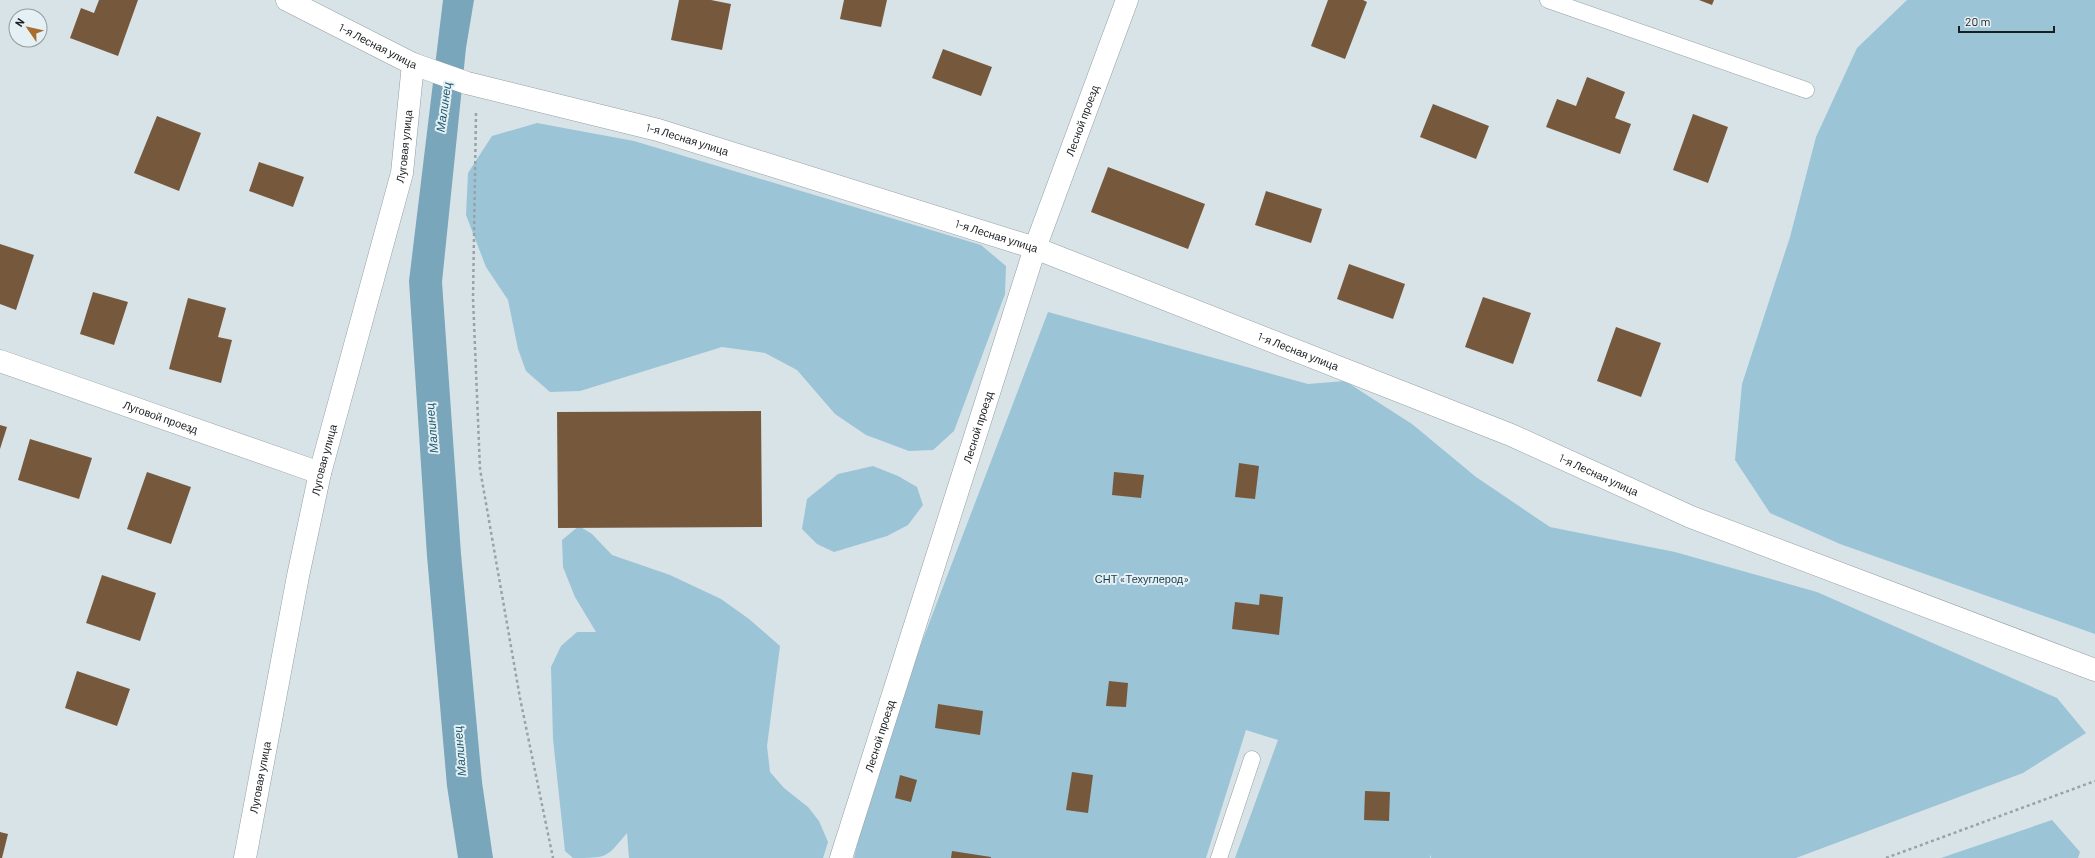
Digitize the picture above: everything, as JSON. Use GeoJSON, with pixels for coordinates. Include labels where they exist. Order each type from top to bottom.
{"type":"FeatureCollection","features":[{"type":"Feature","properties":{"kind":"street","name":"1-я Лесная улица"},"geometry":{"type":"LineString","coordinates":[[287,0],[421,67],[472,85],[658,130],[1035,248],[1511,435],[1691,517],[2095,670]]}},
{"type":"Feature","properties":{"kind":"street","name":"Лесной проезд"},"geometry":{"type":"LineString","coordinates":[[841,858],[1035,248],[1127,0]]}},
{"type":"Feature","properties":{"kind":"street","name":"Луговая улица"},"geometry":{"type":"LineString","coordinates":[[245,858],[298,576],[320,473],[402,172],[421,67]]}},
{"type":"Feature","properties":{"kind":"street","name":"Луговой проезд"},"geometry":{"type":"LineString","coordinates":[[0,361],[320,473]]}},
{"type":"Feature","properties":{"kind":"lane"},"geometry":{"type":"LineString","coordinates":[[1548,0],[1806,90]]}},
{"type":"Feature","properties":{"kind":"lane"},"geometry":{"type":"LineString","coordinates":[[1219,858],[1252,759]]}},
{"type":"Feature","properties":{"kind":"path"},"geometry":{"type":"LineString","coordinates":[[472,85],[473,298],[480,469],[520,698],[553,858]]}},
{"type":"Feature","properties":{"kind":"path"},"geometry":{"type":"LineString","coordinates":[[1886,858],[2095,781]]}},
{"type":"Feature","properties":{"kind":"green space"},"geometry":{"type":"Polygon","coordinates":[[[1907,0],[2095,0],[2095,634],[1840,544],[1770,513],[1735,460],[1742,384],[1790,237],[1816,137],[1857,48],[1907,0]]]}},
{"type":"Feature","properties":{"kind":"green space"},"geometry":{"type":"Polygon","coordinates":[[[537,123],[634,141],[981,245],[1006,266],[1005,294],[954,431],[933,450],[909,451],[866,435],[835,414],[797,370],[765,353],[722,347],[580,391],[550,392],[526,371],[518,349],[508,300],[486,267],[466,215],[468,173],[492,136],[537,123]]]}},
{"type":"Feature","properties":{"kind":"green space","name":"СНТ «Техуглерод»"},"geometry":{"type":"Polygon","coordinates":[[[1048,312],[1308,384],[1345,381],[1412,424],[1476,477],[1550,527],[1675,552],[1817,592],[2057,698],[2086,733],[2023,773],[1796,858],[1431,858],[1430,854],[1430,858],[1235,858],[1278,740],[1246,730],[1206,858],[854,858],[861,828],[920,647],[1048,312]]]}},
{"type":"Feature","properties":{"kind":"green space"},"geometry":{"type":"Polygon","coordinates":[[[873,466],[898,476],[917,487],[923,505],[908,525],[887,536],[834,552],[817,544],[802,529],[807,499],[838,474],[873,466]]]}},
{"type":"Feature","properties":{"kind":"green space"},"geometry":{"type":"Polygon","coordinates":[[[579,526],[592,534],[612,555],[670,575],[721,599],[749,619],[780,646],[767,746],[770,772],[784,788],[808,807],[819,821],[828,842],[823,858],[629,858],[627,833],[610,852],[600,857],[573,858],[565,851],[553,739],[551,667],[561,646],[577,632],[596,632],[575,597],[563,567],[562,540],[579,526]]]}},
{"type":"Feature","properties":{"kind":"green space"},"geometry":{"type":"Polygon","coordinates":[[[2052,820],[2080,852],[2078,858],[1941,858],[2052,820]]]}},
{"type":"Feature","properties":{"kind":"water","name":"Малинец"},"geometry":{"type":"Polygon","coordinates":[[[443,0],[474,0],[466,48],[442,282],[461,554],[482,782],[493,858],[458,858],[447,786],[427,556],[409,281],[443,0]]]}},
{"type":"Feature","properties":{"kind":"building"},"geometry":{"type":"Polygon","coordinates":[[[99,0],[138,0],[118,56],[70,38],[81,8],[94,13],[99,0]]]}},
{"type":"Feature","properties":{"kind":"building"},"geometry":{"type":"Polygon","coordinates":[[[679,0],[711,0],[731,4],[722,50],[671,40],[679,0]]]}},
{"type":"Feature","properties":{"kind":"building"},"geometry":{"type":"Polygon","coordinates":[[[844,0],[887,0],[881,27],[840,19],[844,0]]]}},
{"type":"Feature","properties":{"kind":"building"},"geometry":{"type":"Polygon","coordinates":[[[1328,0],[1363,0],[1367,2],[1345,59],[1311,46],[1328,0]]]}},
{"type":"Feature","properties":{"kind":"building"},"geometry":{"type":"Polygon","coordinates":[[[1699,0],[1714,0],[1712,5],[1699,0]]]}},
{"type":"Feature","properties":{"kind":"building"},"geometry":{"type":"Polygon","coordinates":[[[943,49],[992,67],[981,96],[932,78],[943,49]]]}},
{"type":"Feature","properties":{"kind":"building"},"geometry":{"type":"Polygon","coordinates":[[[1587,77],[1625,92],[1615,118],[1631,124],[1620,154],[1546,127],[1557,99],[1576,106],[1587,77]]]}},
{"type":"Feature","properties":{"kind":"building"},"geometry":{"type":"Polygon","coordinates":[[[1433,104],[1489,126],[1476,159],[1420,137],[1433,104]]]}},
{"type":"Feature","properties":{"kind":"building"},"geometry":{"type":"Polygon","coordinates":[[[1693,114],[1728,127],[1708,183],[1673,170],[1693,114]]]}},
{"type":"Feature","properties":{"kind":"building"},"geometry":{"type":"Polygon","coordinates":[[[157,116],[201,133],[179,191],[134,173],[157,116]]]}},
{"type":"Feature","properties":{"kind":"building"},"geometry":{"type":"Polygon","coordinates":[[[259,162],[304,177],[293,207],[249,191],[259,162]]]}},
{"type":"Feature","properties":{"kind":"building"},"geometry":{"type":"Polygon","coordinates":[[[1108,167],[1205,204],[1188,249],[1091,212],[1108,167]]]}},
{"type":"Feature","properties":{"kind":"building"},"geometry":{"type":"Polygon","coordinates":[[[1266,191],[1322,209],[1311,243],[1255,225],[1266,191]]]}},
{"type":"Feature","properties":{"kind":"building"},"geometry":{"type":"Polygon","coordinates":[[[0,244],[34,255],[16,310],[0,304],[0,244]]]}},
{"type":"Feature","properties":{"kind":"building"},"geometry":{"type":"Polygon","coordinates":[[[1349,264],[1405,284],[1393,319],[1337,299],[1349,264]]]}},
{"type":"Feature","properties":{"kind":"building"},"geometry":{"type":"Polygon","coordinates":[[[93,292],[128,302],[114,345],[80,334],[93,292]]]}},
{"type":"Feature","properties":{"kind":"building"},"geometry":{"type":"Polygon","coordinates":[[[1483,297],[1531,313],[1513,364],[1465,347],[1483,297]]]}},
{"type":"Feature","properties":{"kind":"building"},"geometry":{"type":"Polygon","coordinates":[[[188,298],[226,308],[218,337],[232,340],[221,383],[169,369],[188,298]]]}},
{"type":"Feature","properties":{"kind":"building"},"geometry":{"type":"Polygon","coordinates":[[[1616,327],[1661,343],[1641,397],[1597,381],[1616,327]]]}},
{"type":"Feature","properties":{"kind":"building"},"geometry":{"type":"Polygon","coordinates":[[[761,411],[762,527],[558,528],[557,412],[761,411]]]}},
{"type":"Feature","properties":{"kind":"building"},"geometry":{"type":"Polygon","coordinates":[[[0,425],[7,427],[0,449],[0,425]]]}},
{"type":"Feature","properties":{"kind":"building"},"geometry":{"type":"Polygon","coordinates":[[[30,439],[92,458],[79,499],[18,480],[30,439]]]}},
{"type":"Feature","properties":{"kind":"building"},"geometry":{"type":"Polygon","coordinates":[[[1239,463],[1259,466],[1255,499],[1235,497],[1239,463]]]}},
{"type":"Feature","properties":{"kind":"building"},"geometry":{"type":"Polygon","coordinates":[[[147,472],[191,487],[171,544],[127,529],[147,472]]]}},
{"type":"Feature","properties":{"kind":"building"},"geometry":{"type":"Polygon","coordinates":[[[1114,472],[1144,475],[1141,498],[1112,495],[1114,472]]]}},
{"type":"Feature","properties":{"kind":"building"},"geometry":{"type":"Polygon","coordinates":[[[102,575],[156,593],[140,641],[86,623],[102,575]]]}},
{"type":"Feature","properties":{"kind":"building"},"geometry":{"type":"Polygon","coordinates":[[[1260,594],[1283,597],[1279,635],[1232,629],[1235,602],[1259,605],[1260,594]]]}},
{"type":"Feature","properties":{"kind":"building"},"geometry":{"type":"Polygon","coordinates":[[[77,671],[130,689],[117,726],[65,708],[77,671]]]}},
{"type":"Feature","properties":{"kind":"building"},"geometry":{"type":"Polygon","coordinates":[[[1109,681],[1128,683],[1126,707],[1106,706],[1109,681]]]}},
{"type":"Feature","properties":{"kind":"building"},"geometry":{"type":"Polygon","coordinates":[[[938,704],[983,711],[980,735],[935,728],[938,704]]]}},
{"type":"Feature","properties":{"kind":"building"},"geometry":{"type":"Polygon","coordinates":[[[1072,772],[1093,775],[1088,813],[1066,810],[1072,772]]]}},
{"type":"Feature","properties":{"kind":"building"},"geometry":{"type":"Polygon","coordinates":[[[900,775],[917,780],[911,802],[895,798],[900,775]]]}},
{"type":"Feature","properties":{"kind":"building"},"geometry":{"type":"Polygon","coordinates":[[[1365,791],[1390,792],[1389,821],[1364,820],[1365,791]]]}},
{"type":"Feature","properties":{"kind":"building"},"geometry":{"type":"Polygon","coordinates":[[[0,832],[8,834],[2,858],[0,858],[0,832]]]}},
{"type":"Feature","properties":{"kind":"building"},"geometry":{"type":"Polygon","coordinates":[[[952,851],[991,857],[991,858],[951,858],[952,851]]]}}]}
